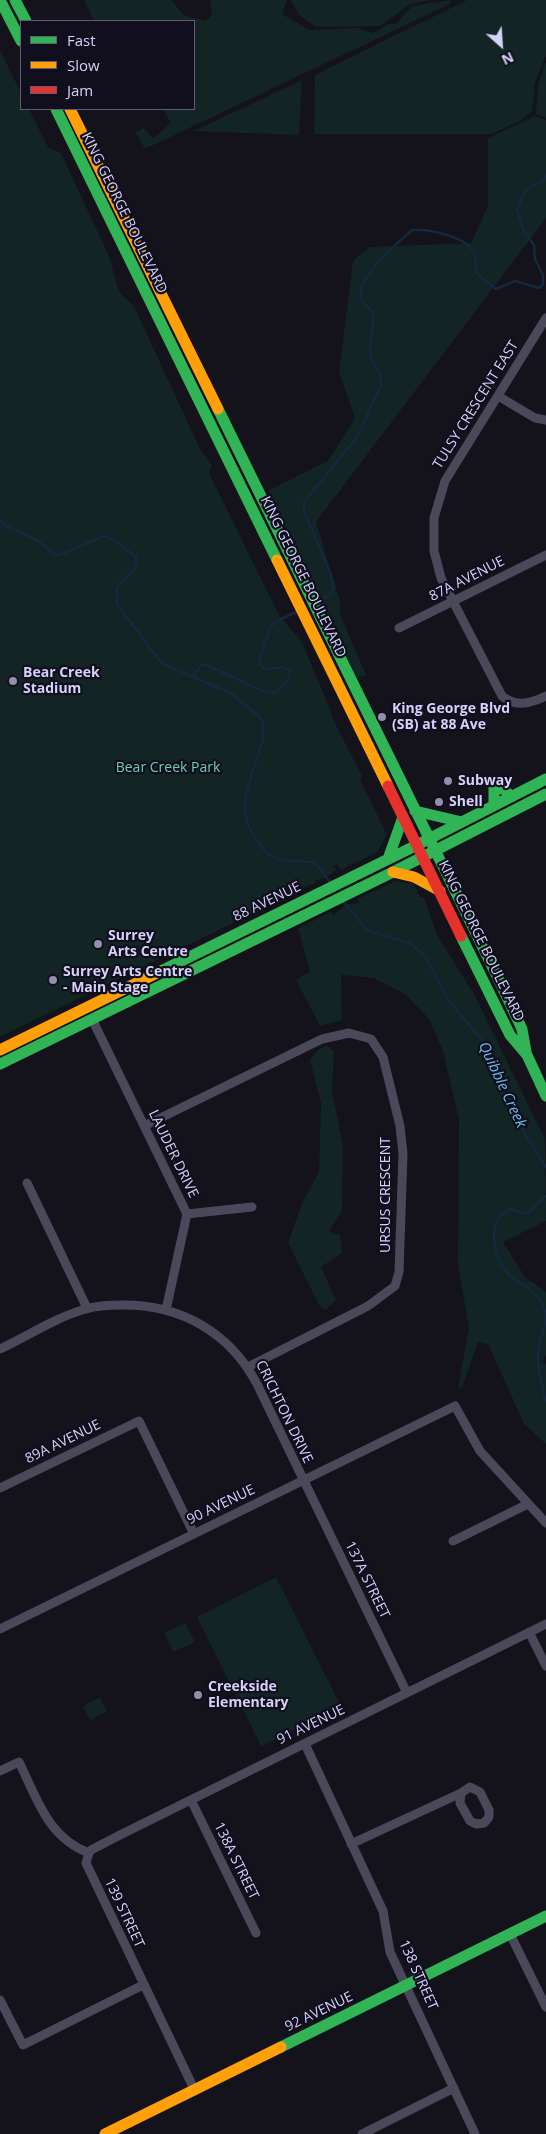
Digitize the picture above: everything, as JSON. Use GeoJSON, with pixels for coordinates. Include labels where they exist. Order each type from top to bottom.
{"type":"FeatureCollection","features":[{"type":"Feature","properties":{"kind":"main road"},"geometry":{"type":"LineString","coordinates":[[0,0],[20,40]]}},
{"type":"Feature","properties":{"kind":"main road"},"geometry":{"type":"LineString","coordinates":[[15,0],[25,20]]}},
{"type":"Feature","properties":{"kind":"main road","name":"KING GEORGE BOULEVARD"},"geometry":{"type":"LineString","coordinates":[[57,110],[317,625],[435,851],[522,1029],[527,1055],[546,1096]]}},
{"type":"Feature","properties":{"kind":"main road","name":"KING GEORGE BOULEVARD"},"geometry":{"type":"LineString","coordinates":[[70,110],[297,585]]}},
{"type":"Feature","properties":{"kind":"main road","name":"KING GEORGE BOULEVARD"},"geometry":{"type":"LineString","coordinates":[[317,625],[403,817],[510,1035],[527,1055]]}},
{"type":"Feature","properties":{"kind":"main road","name":"88 AVENUE"},"geometry":{"type":"LineString","coordinates":[[0,1050],[417,845],[546,779]]}},
{"type":"Feature","properties":{"kind":"main road"},"geometry":{"type":"LineString","coordinates":[[494,805],[494,787],[505,790],[511,797]]}},
{"type":"Feature","properties":{"kind":"main road","name":"88 AVENUE"},"geometry":{"type":"LineString","coordinates":[[0,1064],[393,872],[546,794]]}},
{"type":"Feature","properties":{"kind":"main road"},"geometry":{"type":"LineString","coordinates":[[415,811],[462,822]]}},
{"type":"Feature","properties":{"kind":"main road"},"geometry":{"type":"LineString","coordinates":[[388,859],[403,817]]}},
{"type":"Feature","properties":{"kind":"main road"},"geometry":{"type":"LineString","coordinates":[[393,872],[414,877],[440,890]]}},
{"type":"Feature","properties":{"kind":"main road"},"geometry":{"type":"LineString","coordinates":[[92,1019],[98,1001]]}},
{"type":"Feature","properties":{"kind":"main road","name":"92 AVENUE"},"geometry":{"type":"LineString","coordinates":[[105,2134],[546,1916]]}},
{"type":"Feature","properties":{"kind":"street","name":"TULSY CRESCENT EAST"},"geometry":{"type":"LineString","coordinates":[[546,318],[445,481],[434,518],[434,551],[440,578],[497,689],[507,700],[522,704],[536,701],[546,696]]}},
{"type":"Feature","properties":{"kind":"street"},"geometry":{"type":"LineString","coordinates":[[498,396],[535,418],[546,420]]}},
{"type":"Feature","properties":{"kind":"street","name":"87A AVENUE"},"geometry":{"type":"LineString","coordinates":[[399,628],[546,555]]}},
{"type":"Feature","properties":{"kind":"street","name":"LAUDER DRIVE"},"geometry":{"type":"LineString","coordinates":[[92,1019],[187,1214],[166,1310]]}},
{"type":"Feature","properties":{"kind":"street","name":"URSUS CRESCENT"},"geometry":{"type":"LineString","coordinates":[[144,1126],[322,1039],[349,1033],[371,1039],[383,1057],[400,1126],[403,1154],[399,1272],[395,1286],[368,1306],[248,1367]]}},
{"type":"Feature","properties":{"kind":"street"},"geometry":{"type":"LineString","coordinates":[[27,1183],[87,1308]]}},
{"type":"Feature","properties":{"kind":"street"},"geometry":{"type":"LineString","coordinates":[[187,1214],[252,1207]]}},
{"type":"Feature","properties":{"kind":"street","name":"CRICHTON DRIVE"},"geometry":{"type":"LineString","coordinates":[[0,1349],[87,1308],[113,1305],[142,1305],[166,1310],[193,1320],[229,1345],[248,1367],[302,1480]]}},
{"type":"Feature","properties":{"kind":"street","name":"90 AVENUE"},"geometry":{"type":"LineString","coordinates":[[0,1629],[455,1406],[480,1451],[528,1504]]}},
{"type":"Feature","properties":{"kind":"street","name":"89A AVENUE"},"geometry":{"type":"LineString","coordinates":[[0,1488],[139,1421],[194,1534]]}},
{"type":"Feature","properties":{"kind":"street","name":"137A STREET"},"geometry":{"type":"LineString","coordinates":[[302,1480],[408,1693]]}},
{"type":"Feature","properties":{"kind":"street"},"geometry":{"type":"LineString","coordinates":[[453,1541],[528,1504],[546,1523]]}},
{"type":"Feature","properties":{"kind":"street","name":"91 AVENUE"},"geometry":{"type":"LineString","coordinates":[[89,1853],[91,1850],[546,1624]]}},
{"type":"Feature","properties":{"kind":"street"},"geometry":{"type":"LineString","coordinates":[[529,1632],[546,1666]]}},
{"type":"Feature","properties":{"kind":"street","name":"138 STREET"},"geometry":{"type":"LineString","coordinates":[[305,1744],[383,1911],[390,1952],[475,2134]]}},
{"type":"Feature","properties":{"kind":"street"},"geometry":{"type":"LineString","coordinates":[[0,1771],[19,1762],[47,1819],[56,1832],[66,1841],[89,1853]]}},
{"type":"Feature","properties":{"kind":"street"},"geometry":{"type":"LineString","coordinates":[[351,1844],[461,1793]]}},
{"type":"Feature","properties":{"kind":"street","name":"138A STREET"},"geometry":{"type":"LineString","coordinates":[[191,1800],[256,1933]]}},
{"type":"Feature","properties":{"kind":"street","name":"139 STREET"},"geometry":{"type":"LineString","coordinates":[[89,1853],[86,1863],[195,2091]]}},
{"type":"Feature","properties":{"kind":"street"},"geometry":{"type":"LineString","coordinates":[[510,1934],[546,2007]]}},
{"type":"Feature","properties":{"kind":"street"},"geometry":{"type":"LineString","coordinates":[[0,2000],[23,2045],[143,1985]]}},
{"type":"Feature","properties":{"kind":"street"},"geometry":{"type":"LineString","coordinates":[[362,2134],[454,2088]]}},
{"type":"Feature","properties":{"kind":"green space"},"geometry":{"type":"Polygon","coordinates":[[[84,0],[171,0],[184,15],[206,21],[212,14],[210,0],[287,0],[282,14],[310,30],[357,28],[373,33],[388,24],[396,24],[412,6],[451,0],[450,4],[145,149],[135,132],[144,128],[153,138],[171,123],[164,110],[195,110],[195,20],[94,20],[84,0]]]}},
{"type":"Feature","properties":{"kind":"green space"},"geometry":{"type":"Polygon","coordinates":[[[290,0],[430,0],[410,4],[380,26],[316,27],[300,16],[290,0]]]}},
{"type":"Feature","properties":{"kind":"green space"},"geometry":{"type":"Polygon","coordinates":[[[467,0],[546,0],[546,55],[535,83],[532,111],[520,121],[491,134],[314,134],[315,75],[467,0]]]}},
{"type":"Feature","properties":{"kind":"green space","name":"Bear Creek Park"},"geometry":{"type":"Polygon","coordinates":[[[0,50],[20,91],[20,110],[30,110],[48,147],[61,153],[109,256],[119,292],[134,306],[200,449],[212,465],[209,473],[279,615],[302,642],[334,721],[362,776],[360,779],[387,835],[377,852],[340,870],[337,864],[333,866],[337,870],[323,879],[315,880],[316,882],[0,1037],[0,50]]]}},
{"type":"Feature","properties":{"kind":"green space"},"geometry":{"type":"Polygon","coordinates":[[[546,62],[546,118],[536,114],[538,84],[546,62]]]}},
{"type":"Feature","properties":{"kind":"green space"},"geometry":{"type":"Polygon","coordinates":[[[302,80],[299,135],[194,131],[302,80]]]}},
{"type":"Feature","properties":{"kind":"green space"},"geometry":{"type":"Polygon","coordinates":[[[535,116],[546,120],[546,218],[316,522],[340,601],[340,614],[366,675],[357,679],[268,491],[328,461],[355,418],[339,372],[353,261],[369,247],[471,243],[488,206],[488,138],[535,116]]]}},
{"type":"Feature","properties":{"kind":"green space"},"geometry":{"type":"Polygon","coordinates":[[[395,881],[414,884],[420,897],[424,897],[437,935],[474,994],[545,1139],[546,1221],[503,1242],[525,1277],[546,1292],[546,1355],[542,1362],[546,1364],[546,1444],[524,1424],[488,1344],[478,1342],[462,1388],[458,1387],[469,1328],[458,1264],[459,1120],[443,1051],[429,1019],[405,994],[374,978],[341,975],[342,1020],[320,1026],[296,980],[310,971],[298,928],[331,912],[333,916],[345,905],[359,903],[357,899],[395,881]]]}},
{"type":"Feature","properties":{"kind":"green space"},"geometry":{"type":"Polygon","coordinates":[[[327,1046],[334,1051],[332,1091],[343,1146],[342,1211],[329,1231],[340,1235],[342,1253],[321,1267],[336,1300],[326,1310],[320,1307],[288,1243],[302,1203],[319,1172],[321,1103],[310,1060],[319,1049],[327,1046]]]}},
{"type":"Feature","properties":{"kind":"green space"},"geometry":{"type":"Polygon","coordinates":[[[276,1577],[341,1706],[261,1746],[197,1617],[276,1577]]]}},
{"type":"Feature","properties":{"kind":"green space"},"geometry":{"type":"Polygon","coordinates":[[[185,1623],[195,1642],[173,1652],[164,1633],[185,1623]]]}},
{"type":"Feature","properties":{"kind":"green space"},"geometry":{"type":"Polygon","coordinates":[[[100,1697],[107,1711],[90,1720],[83,1706],[100,1697]]]}},
{"type":"Feature","properties":{"kind":"waterway"},"geometry":{"type":"LineString","coordinates":[[319,601],[331,594],[334,588],[331,575],[304,511],[304,502],[357,437],[381,385],[380,375],[371,357],[370,349],[374,314],[361,299],[364,281],[379,262],[412,230],[419,230],[445,234],[469,246],[474,254],[477,274],[496,289],[515,281],[539,288],[543,284],[543,275],[535,259],[534,245],[524,231],[517,210],[521,199],[528,189],[543,182],[546,175]]}},
{"type":"Feature","properties":{"kind":"waterway"},"geometry":{"type":"LineString","coordinates":[[0,519],[6,526],[37,540],[55,555],[62,554],[104,536],[113,539],[136,557],[137,566],[119,584],[117,604],[159,660],[164,664],[232,694],[260,717],[263,729],[262,743],[247,789],[245,806],[247,823],[256,839],[271,856],[286,861],[313,863],[318,866],[330,882]]}},
{"type":"Feature","properties":{"kind":"waterway"},"geometry":{"type":"LineString","coordinates":[[193,676],[202,665],[207,665],[260,690],[275,693],[288,680],[290,670],[283,667],[264,669],[260,664],[260,658],[270,628],[275,622],[298,611]]}},
{"type":"Feature","properties":{"kind":"waterway","name":"Quibble Creek"},"geometry":{"type":"LineString","coordinates":[[343,901],[367,930],[411,944],[424,955],[449,1001],[481,1039],[511,1098],[525,1134],[546,1167]]}},
{"type":"Feature","properties":{"kind":"waterway","name":"Quibble Creek"},"geometry":{"type":"LineString","coordinates":[[546,1196],[529,1212],[522,1213],[511,1209],[503,1214],[497,1221],[494,1239],[498,1258],[508,1274],[533,1293],[545,1310],[546,1320],[538,1357],[540,1377],[546,1401]]}},
{"type":"Feature","properties":{"kind":"traffic: fast"},"geometry":{"type":"LineString","coordinates":[[0,0],[20,39]]}},
{"type":"Feature","properties":{"kind":"traffic: fast"},"geometry":{"type":"LineString","coordinates":[[15,0],[25,20]]}},
{"type":"Feature","properties":{"kind":"traffic: fast"},"geometry":{"type":"LineString","coordinates":[[56,110],[277,560]]}},
{"type":"Feature","properties":{"kind":"traffic: fast"},"geometry":{"type":"LineString","coordinates":[[218,409],[497,976],[522,1029],[526,1052]]}},
{"type":"Feature","properties":{"kind":"traffic: fast"},"geometry":{"type":"LineString","coordinates":[[161,971],[546,779]]}},
{"type":"Feature","properties":{"kind":"traffic: fast"},"geometry":{"type":"LineString","coordinates":[[494,805],[494,787],[505,790],[511,797]]}},
{"type":"Feature","properties":{"kind":"traffic: fast"},"geometry":{"type":"LineString","coordinates":[[0,1064],[393,872],[546,794]]}},
{"type":"Feature","properties":{"kind":"traffic: fast"},"geometry":{"type":"LineString","coordinates":[[415,811],[462,822]]}},
{"type":"Feature","properties":{"kind":"traffic: fast"},"geometry":{"type":"LineString","coordinates":[[388,859],[403,817]]}},
{"type":"Feature","properties":{"kind":"traffic: fast"},"geometry":{"type":"LineString","coordinates":[[461,936],[510,1035],[527,1055],[546,1096]]}},
{"type":"Feature","properties":{"kind":"traffic: fast"},"geometry":{"type":"LineString","coordinates":[[281,2047],[546,1916]]}},
{"type":"Feature","properties":{"kind":"traffic: slow"},"geometry":{"type":"LineString","coordinates":[[70,110],[218,409]]}},
{"type":"Feature","properties":{"kind":"traffic: slow"},"geometry":{"type":"LineString","coordinates":[[277,560],[388,786]]}},
{"type":"Feature","properties":{"kind":"traffic: slow"},"geometry":{"type":"LineString","coordinates":[[393,872],[414,877],[440,891]]}},
{"type":"Feature","properties":{"kind":"traffic: slow"},"geometry":{"type":"LineString","coordinates":[[0,1050],[161,971]]}},
{"type":"Feature","properties":{"kind":"traffic: slow"},"geometry":{"type":"LineString","coordinates":[[105,2134],[281,2047]]}},
{"type":"Feature","properties":{"kind":"traffic: jam"},"geometry":{"type":"LineString","coordinates":[[388,786],[461,936]]}},
{"type":"Feature","properties":{"kind":"place","name":"Bear Creek Stadium"},"geometry":{"type":"Point","coordinates":[13,681]}},
{"type":"Feature","properties":{"kind":"place","name":"King George Blvd (SB) at 88 Ave"},"geometry":{"type":"Point","coordinates":[382,717]}},
{"type":"Feature","properties":{"kind":"place","name":"Subway"},"geometry":{"type":"Point","coordinates":[448,781]}},
{"type":"Feature","properties":{"kind":"place","name":"Shell"},"geometry":{"type":"Point","coordinates":[439,802]}},
{"type":"Feature","properties":{"kind":"place","name":"Surrey Arts Centre"},"geometry":{"type":"Point","coordinates":[98,944]}},
{"type":"Feature","properties":{"kind":"place","name":"Surrey Arts Centre - Main Stage"},"geometry":{"type":"Point","coordinates":[53,980]}},
{"type":"Feature","properties":{"kind":"place","name":"Creekside Elementary"},"geometry":{"type":"Point","coordinates":[198,1695]}}]}
